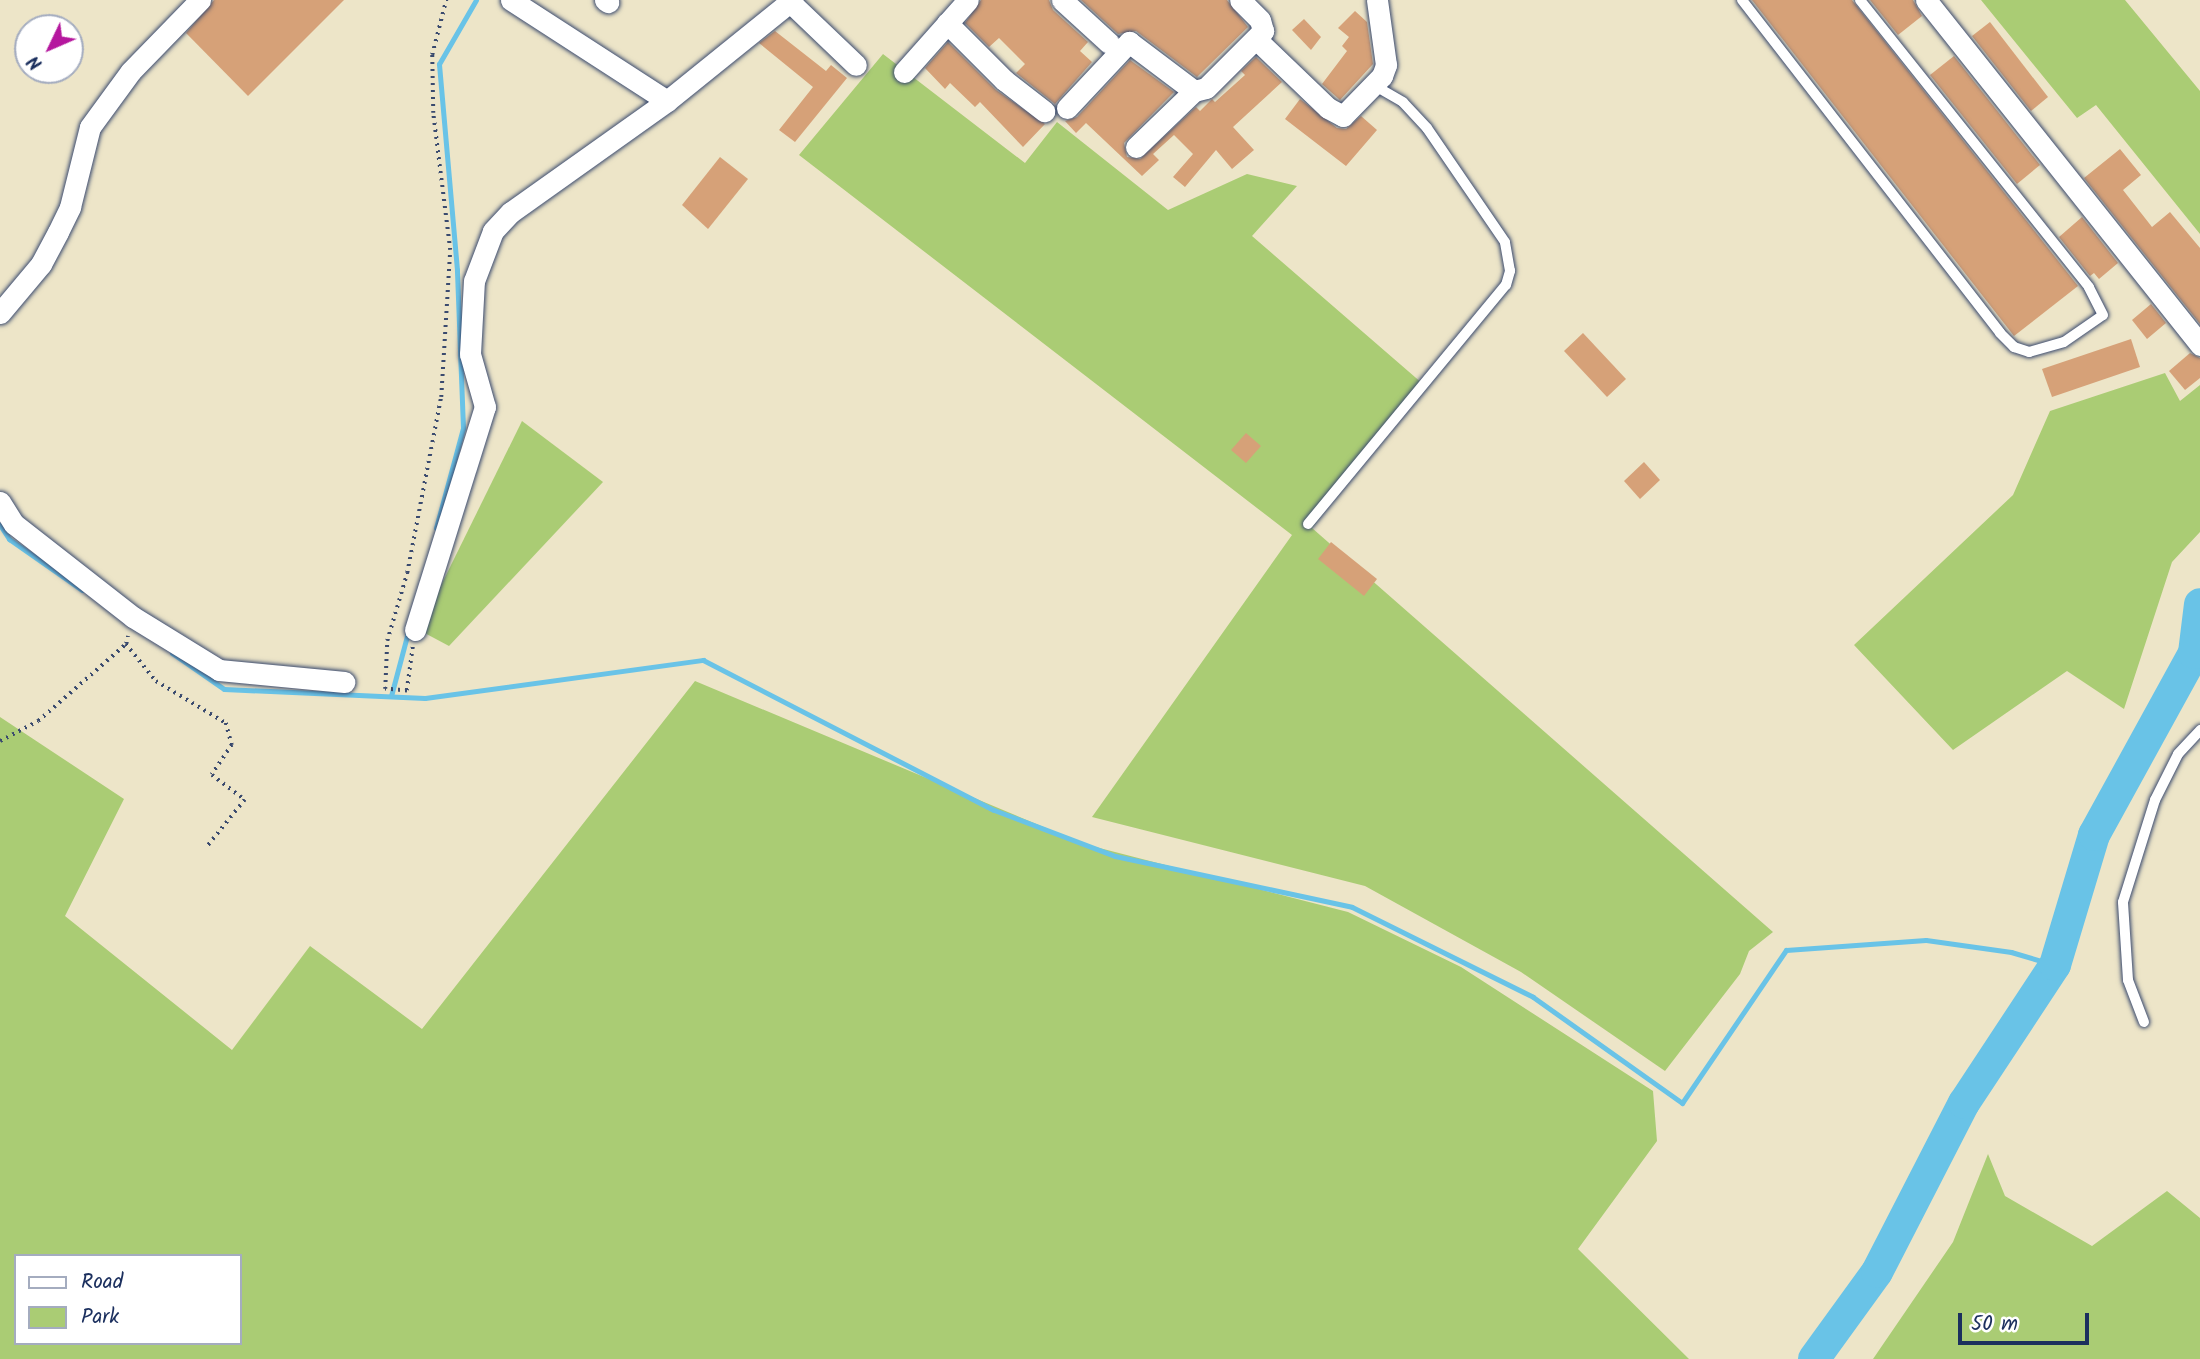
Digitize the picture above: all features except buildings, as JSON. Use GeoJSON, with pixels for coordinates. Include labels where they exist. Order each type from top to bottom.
{"type":"FeatureCollection","features":[{"type":"Feature","properties":{"kind":"street"},"geometry":{"type":"LineString","coordinates":[[0,313],[41,264],[62,224],[89,127],[131,71],[200,0]]}},
{"type":"Feature","properties":{"kind":"street"},"geometry":{"type":"LineString","coordinates":[[511,0],[667,101]]}},
{"type":"Feature","properties":{"kind":"street"},"geometry":{"type":"LineString","coordinates":[[904,72],[968,0]]}},
{"type":"Feature","properties":{"kind":"street"},"geometry":{"type":"LineString","coordinates":[[1062,0],[1109,43]]}},
{"type":"Feature","properties":{"kind":"street"},"geometry":{"type":"LineString","coordinates":[[1136,147],[1195,91],[1206,88],[1256,39],[1264,26],[1240,0]]}},
{"type":"Feature","properties":{"kind":"street"},"geometry":{"type":"LineString","coordinates":[[1256,39],[1338,117],[1351,110],[1374,85],[1386,65],[1377,0]]}},
{"type":"Feature","properties":{"kind":"street"},"geometry":{"type":"LineString","coordinates":[[1926,0],[2200,345]]}},
{"type":"Feature","properties":{"kind":"street"},"geometry":{"type":"LineString","coordinates":[[415,630],[485,407],[470,354],[474,281],[481,253],[493,230],[511,212],[667,101],[791,1],[856,65]]}},
{"type":"Feature","properties":{"kind":"street"},"geometry":{"type":"LineString","coordinates":[[947,23],[1004,80],[1044,111]]}},
{"type":"Feature","properties":{"kind":"street"},"geometry":{"type":"LineString","coordinates":[[1067,108],[1129,42],[1195,91]]}},
{"type":"Feature","properties":{"kind":"street"},"geometry":{"type":"LineString","coordinates":[[0,502],[14,524],[133,617],[219,670],[344,682]]}},
{"type":"Feature","properties":{"kind":"lane"},"geometry":{"type":"LineString","coordinates":[[1742,0],[2000,333],[2014,347],[2029,352],[2064,342],[2103,315],[2089,287],[1860,0]]}},
{"type":"Feature","properties":{"kind":"lane"},"geometry":{"type":"LineString","coordinates":[[1308,524],[1506,285],[1510,271],[1505,242],[1427,128],[1403,102],[1374,85]]}},
{"type":"Feature","properties":{"kind":"lane"},"geometry":{"type":"LineString","coordinates":[[2144,1021],[2127,980],[2123,902],[2155,800],[2178,754],[2200,730]]}},
{"type":"Feature","properties":{"kind":"path"},"geometry":{"type":"LineString","coordinates":[[415,630],[407,691],[386,690],[387,641],[407,573],[441,397],[450,250],[433,113],[432,55],[446,0]]}},
{"type":"Feature","properties":{"kind":"path"},"geometry":{"type":"LineString","coordinates":[[0,741],[38,721],[126,645],[133,617]]}},
{"type":"Feature","properties":{"kind":"path"},"geometry":{"type":"LineString","coordinates":[[126,645],[156,681],[226,723],[232,745],[212,775],[245,800],[206,847]]}},
{"type":"Feature","properties":{"kind":"green space"},"geometry":{"type":"Polygon","coordinates":[[[1981,0],[2125,0],[2200,91],[2200,234],[2096,105],[2077,118],[1981,0]]]}},
{"type":"Feature","properties":{"kind":"green space"},"geometry":{"type":"Polygon","coordinates":[[[883,54],[1025,163],[1057,122],[1168,210],[1247,174],[1297,186],[1252,236],[1423,384],[1312,528],[1773,932],[1749,951],[1740,974],[1665,1071],[1521,972],[1365,886],[1092,817],[1292,535],[799,155],[883,54]]]}},
{"type":"Feature","properties":{"kind":"green space"},"geometry":{"type":"Polygon","coordinates":[[[2165,373],[2180,401],[2200,385],[2200,532],[2172,562],[2124,709],[2067,671],[1953,750],[1854,645],[2013,495],[2050,411],[2165,373]]]}},
{"type":"Feature","properties":{"kind":"green space"},"geometry":{"type":"Polygon","coordinates":[[[522,421],[603,482],[449,646],[419,630],[522,421]]]}},
{"type":"Feature","properties":{"kind":"green space"},"geometry":{"type":"Polygon","coordinates":[[[695,681],[1084,844],[1348,912],[1461,967],[1653,1091],[1657,1141],[1578,1249],[1689,1359],[0,1359],[0,717],[124,799],[65,916],[232,1050],[310,946],[422,1029],[695,681]]]}},
{"type":"Feature","properties":{"kind":"green space"},"geometry":{"type":"Polygon","coordinates":[[[1988,1154],[2005,1196],[2092,1246],[2167,1191],[2200,1218],[2200,1359],[1873,1359],[1953,1242],[1988,1154]]]}},
{"type":"Feature","properties":{"kind":"waterway"},"geometry":{"type":"LineString","coordinates":[[436,528],[463,428],[457,270],[439,64],[476,0]]}},
{"type":"Feature","properties":{"kind":"waterway"},"geometry":{"type":"LineString","coordinates":[[0,525],[9,539],[82,590]]}},
{"type":"Feature","properties":{"kind":"waterway"},"geometry":{"type":"LineString","coordinates":[[1814,1359],[1877,1272],[1964,1103],[2055,965],[2094,835],[2194,653],[2200,604]]}},
{"type":"Feature","properties":{"kind":"waterway"},"geometry":{"type":"LineString","coordinates":[[391,696],[408,632]]}},
{"type":"Feature","properties":{"kind":"waterway"},"geometry":{"type":"LineString","coordinates":[[172,653],[224,689],[425,698],[703,660],[994,810],[1115,856],[1352,907],[1533,997],[1682,1103],[1786,950],[1926,940],[2011,952],[2055,965]]}}]}
